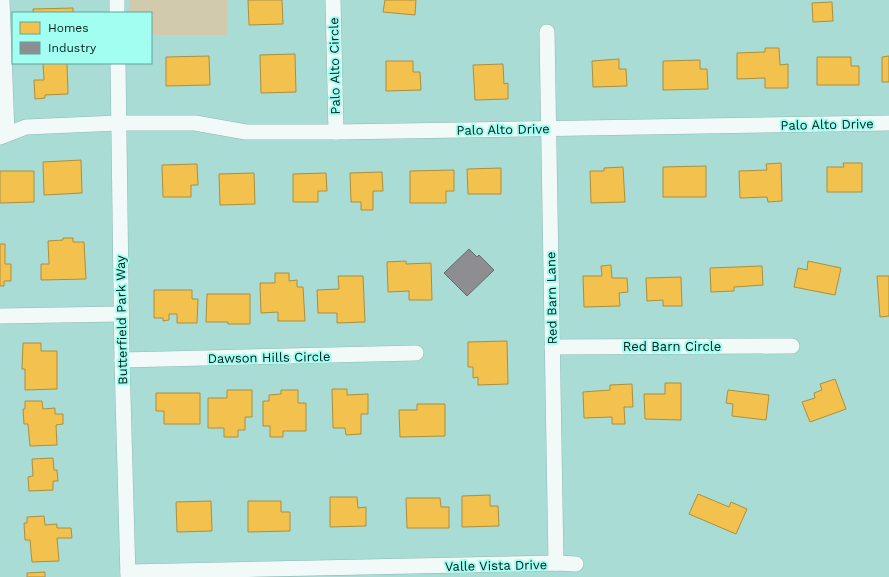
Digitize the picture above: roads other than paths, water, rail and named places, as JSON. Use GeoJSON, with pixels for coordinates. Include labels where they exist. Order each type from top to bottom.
{"type":"FeatureCollection","features":[{"type":"Feature","properties":{"kind":"street"},"geometry":{"type":"LineString","coordinates":[[2,0],[4,136]]}},
{"type":"Feature","properties":{"kind":"street"},"geometry":{"type":"LineString","coordinates":[[117,0],[118,12]]}},
{"type":"Feature","properties":{"kind":"street","name":"Palo Alto Circle"},"geometry":{"type":"LineString","coordinates":[[333,0],[336,132]]}},
{"type":"Feature","properties":{"kind":"street","name":"Red Barn Lane"},"geometry":{"type":"LineString","coordinates":[[547,32],[556,564]]}},
{"type":"Feature","properties":{"kind":"street","name":"Butterfield Park Way"},"geometry":{"type":"LineString","coordinates":[[118,64],[121,314],[128,574]]}},
{"type":"Feature","properties":{"kind":"street","name":"Palo Alto Drive"},"geometry":{"type":"LineString","coordinates":[[4,136],[26,127],[118,123],[195,123],[246,132],[336,132],[889,123]]}},
{"type":"Feature","properties":{"kind":"street"},"geometry":{"type":"LineString","coordinates":[[0,316],[121,314]]}},
{"type":"Feature","properties":{"kind":"street","name":"Red Barn Circle"},"geometry":{"type":"LineString","coordinates":[[552,347],[792,346]]}},
{"type":"Feature","properties":{"kind":"street","name":"Dawson Hills Circle"},"geometry":{"type":"LineString","coordinates":[[122,360],[416,353]]}},
{"type":"Feature","properties":{"kind":"street","name":"Valle Vista Drive"},"geometry":{"type":"LineString","coordinates":[[128,574],[576,564]]}}]}
